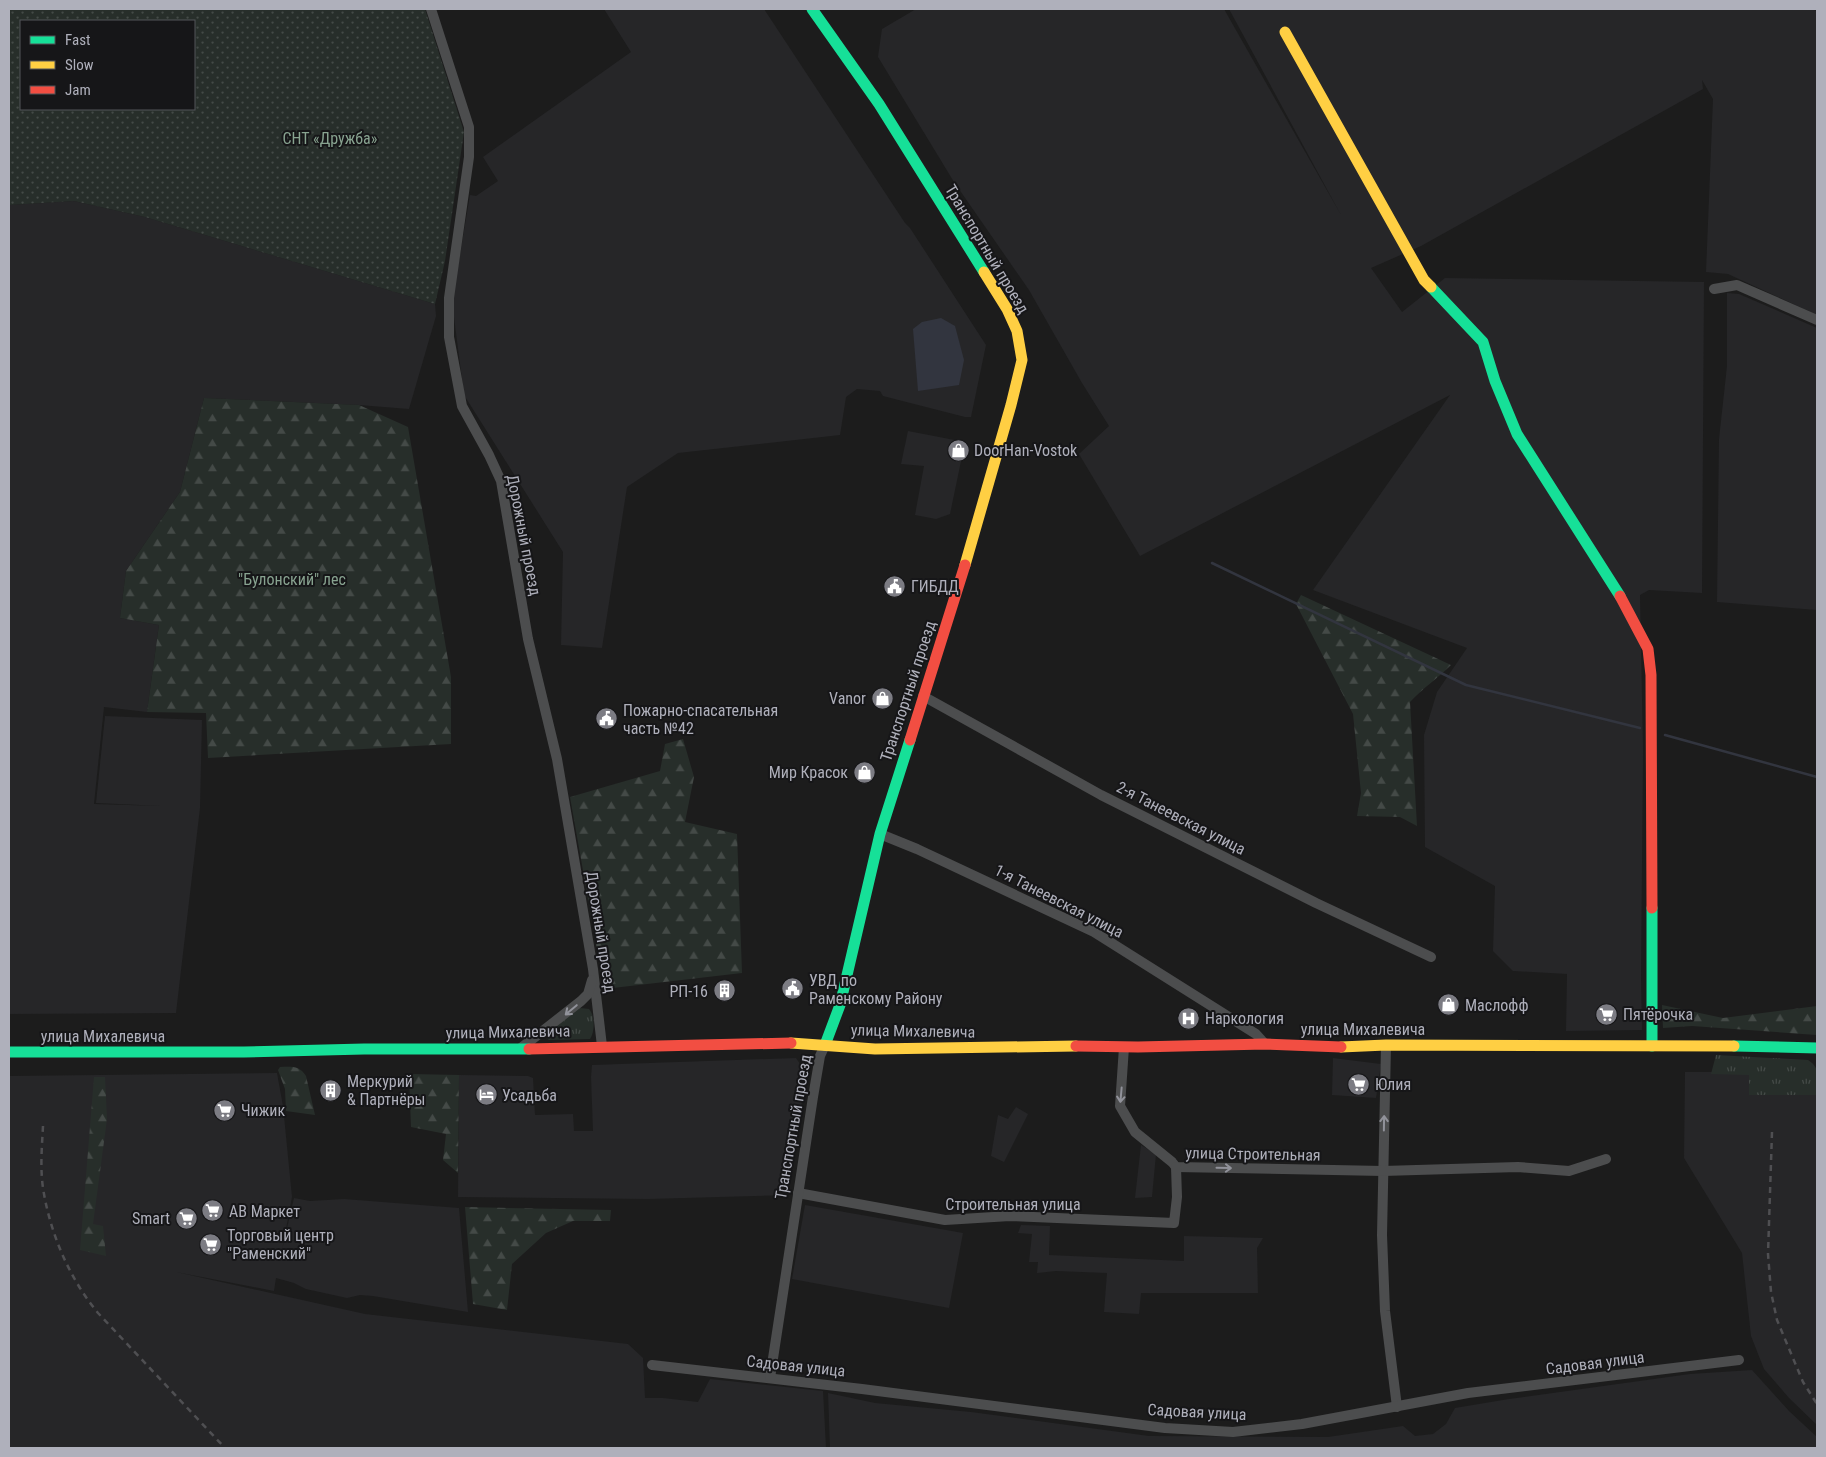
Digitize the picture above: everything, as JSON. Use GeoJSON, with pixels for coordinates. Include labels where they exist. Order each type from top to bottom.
{"type":"FeatureCollection","features":[{"type":"Feature","properties":{"kind":"street","name":"Дорожный проезд"},"geometry":{"type":"LineString","coordinates":[[431,9],[469,127],[469,157],[449,298],[449,338],[462,406],[501,481],[528,639],[557,760],[593,969],[602,1046]]}},
{"type":"Feature","properties":{"kind":"street","name":"Транспортный проезд"},"geometry":{"type":"LineString","coordinates":[[770,1378],[819,1062],[840,1005],[880,834],[965,564],[1011,405],[1022,360],[1013,320],[1007,309],[879,104],[812,9]]}},
{"type":"Feature","properties":{"kind":"street"},"geometry":{"type":"LineString","coordinates":[[1285,32],[1424,280],[1483,342],[1495,381],[1517,434],[1626,605],[1648,649],[1651,675],[1652,742],[1652,1046]]}},
{"type":"Feature","properties":{"kind":"street"},"geometry":{"type":"LineString","coordinates":[[1714,289],[1737,285],[1817,320]]}},
{"type":"Feature","properties":{"kind":"street","name":"2-я Танеевская улица"},"geometry":{"type":"LineString","coordinates":[[923,696],[1101,795],[1316,903],[1431,957]]}},
{"type":"Feature","properties":{"kind":"street","name":"1-я Танеевская улица"},"geometry":{"type":"LineString","coordinates":[[880,834],[918,849],[1094,932],[1256,1034],[1265,1044]]}},
{"type":"Feature","properties":{"kind":"street"},"geometry":{"type":"LineString","coordinates":[[520,1049],[569,1012],[588,994],[593,969]]}},
{"type":"Feature","properties":{"kind":"street","name":"улица Михалевича"},"geometry":{"type":"LineString","coordinates":[[9,1052],[520,1049],[796,1042],[899,1049],[1265,1044],[1347,1047],[1386,1045],[1700,1045],[1817,1048]]}},
{"type":"Feature","properties":{"kind":"street"},"geometry":{"type":"LineString","coordinates":[[1386,1045],[1382,1235],[1385,1311],[1397,1407]]}},
{"type":"Feature","properties":{"kind":"street","name":"улица Строительная"},"geometry":{"type":"LineString","coordinates":[[1124,1047],[1120,1106],[1135,1132],[1176,1167],[1383,1171],[1518,1167],[1569,1171],[1606,1159]]}},
{"type":"Feature","properties":{"kind":"street","name":"Строительная улица"},"geometry":{"type":"LineString","coordinates":[[798,1193],[945,1220],[1010,1216],[1174,1223],[1177,1197],[1176,1167]]}},
{"type":"Feature","properties":{"kind":"street","name":"Садовая улица"},"geometry":{"type":"LineString","coordinates":[[652,1365],[1165,1428],[1232,1432],[1302,1424],[1468,1393],[1739,1360]]}},
{"type":"Feature","properties":{"kind":"shaded area"},"geometry":{"type":"Polygon","coordinates":[[[604,9],[764,9],[986,345],[971,417],[883,396],[880,391],[857,389],[846,397],[840,435],[678,453],[627,487],[602,648],[561,645],[563,552],[464,395],[452,302],[470,195],[476,196],[498,181],[483,157],[631,52],[604,9]]]}},
{"type":"Feature","properties":{"kind":"shaded area"},"geometry":{"type":"Polygon","coordinates":[[[916,9],[1224,9],[1341,215],[1229,9],[1811,9],[1817,11],[1817,315],[1728,274],[1706,272],[1713,99],[1702,80],[1703,89],[1421,246],[1371,268],[1402,312],[1445,278],[1704,282],[1702,593],[1649,590],[1640,595],[1643,750],[1642,1030],[1566,1031],[1567,974],[1513,971],[1493,951],[1495,886],[1425,847],[1424,735],[1437,692],[1467,648],[1313,590],[1450,395],[1140,556],[1079,454],[1109,426],[1029,290],[954,182],[878,57],[882,29],[916,9]]]}},
{"type":"Feature","properties":{"kind":"shaded area"},"geometry":{"type":"Polygon","coordinates":[[[74,201],[145,217],[435,304],[436,316],[409,409],[204,398],[180,492],[126,571],[120,618],[159,625],[147,712],[104,707],[94,804],[162,806],[96,803],[105,716],[202,720],[200,808],[176,1013],[9,1014],[9,205],[74,201]]]}},
{"type":"Feature","properties":{"kind":"shaded area"},"geometry":{"type":"Polygon","coordinates":[[[1727,293],[1739,294],[1817,328],[1817,610],[1717,602],[1719,439],[1727,366],[1727,293]]]}},
{"type":"Feature","properties":{"kind":"shaded area"},"geometry":{"type":"Polygon","coordinates":[[[941,318],[955,326],[964,360],[959,385],[918,391],[913,329],[922,322],[941,318]]]}},
{"type":"Feature","properties":{"kind":"shaded area"},"geometry":{"type":"Polygon","coordinates":[[[908,431],[965,442],[950,514],[936,519],[915,515],[924,466],[901,464],[908,431]]]}},
{"type":"Feature","properties":{"kind":"shaded area"},"geometry":{"type":"Polygon","coordinates":[[[796,1058],[806,1073],[788,1195],[648,1199],[458,1197],[459,1075],[528,1076],[533,1078],[535,1115],[573,1114],[574,1131],[593,1131],[592,1065],[796,1058]]]}},
{"type":"Feature","properties":{"kind":"shaded area"},"geometry":{"type":"Polygon","coordinates":[[[1333,1058],[1381,1064],[1376,1098],[1332,1095],[1333,1058]]]}},
{"type":"Feature","properties":{"kind":"shaded area"},"geometry":{"type":"Polygon","coordinates":[[[1685,1072],[1751,1072],[1751,1093],[1817,1093],[1817,1425],[1789,1398],[1764,1369],[1751,1336],[1742,1253],[1684,1158],[1685,1072]]]}},
{"type":"Feature","properties":{"kind":"shaded area"},"geometry":{"type":"Polygon","coordinates":[[[277,1073],[283,1106],[292,1197],[282,1250],[294,1198],[310,1201],[344,1199],[459,1208],[468,1312],[373,1296],[360,1295],[347,1298],[306,1289],[294,1283],[276,1278],[274,1291],[176,1272],[365,1314],[628,1344],[643,1358],[645,1398],[698,1402],[710,1379],[823,1391],[826,1448],[9,1448],[9,1076],[277,1073]]]}},
{"type":"Feature","properties":{"kind":"shaded area"},"geometry":{"type":"Polygon","coordinates":[[[1016,1107],[1028,1114],[1004,1162],[991,1156],[998,1115],[1008,1119],[1016,1107]]]}},
{"type":"Feature","properties":{"kind":"shaded area"},"geometry":{"type":"Polygon","coordinates":[[[1141,1145],[1156,1154],[1152,1197],[1135,1198],[1141,1145]]]}},
{"type":"Feature","properties":{"kind":"shaded area"},"geometry":{"type":"Polygon","coordinates":[[[805,1205],[963,1233],[949,1308],[792,1279],[805,1205]]]}},
{"type":"Feature","properties":{"kind":"shaded area"},"geometry":{"type":"Polygon","coordinates":[[[1021,1225],[1050,1226],[1049,1255],[1184,1261],[1184,1236],[1263,1238],[1257,1248],[1258,1293],[1141,1293],[1139,1314],[1104,1312],[1107,1273],[1056,1271],[1037,1273],[1038,1262],[1029,1262],[1032,1234],[1018,1233],[1021,1225]]]}},
{"type":"Feature","properties":{"kind":"shaded area"},"geometry":{"type":"Polygon","coordinates":[[[1752,1370],[1789,1411],[1817,1437],[1817,1448],[830,1448],[828,1393],[875,1403],[971,1412],[1149,1436],[1328,1437],[1403,1426],[1415,1436],[1433,1434],[1446,1424],[1455,1408],[1690,1374],[1752,1370]]]}},
{"type":"Feature","properties":{"kind":"green space","name":"СНТ «Дружба»"},"geometry":{"type":"Polygon","coordinates":[[[9,9],[425,9],[464,132],[445,261],[435,304],[145,217],[74,201],[9,205],[9,9]]]}},
{"type":"Feature","properties":{"kind":"green space","name":"\"Булонский\" лес"},"geometry":{"type":"Polygon","coordinates":[[[204,398],[359,405],[408,427],[451,677],[451,744],[208,758],[206,713],[147,712],[159,625],[120,618],[126,571],[180,492],[204,398]]]}},
{"type":"Feature","properties":{"kind":"green space"},"geometry":{"type":"Polygon","coordinates":[[[1301,595],[1451,665],[1410,702],[1417,826],[1400,817],[1357,816],[1361,793],[1353,714],[1296,604],[1301,595]]]}},
{"type":"Feature","properties":{"kind":"green space"},"geometry":{"type":"Polygon","coordinates":[[[683,739],[694,777],[685,822],[737,834],[742,973],[604,989],[570,797],[660,771],[665,744],[683,739]]]}},
{"type":"Feature","properties":{"kind":"green space"},"geometry":{"type":"Polygon","coordinates":[[[1662,1005],[1723,1018],[1817,1006],[1817,1035],[1692,1026],[1663,1028],[1662,1005]]]}},
{"type":"Feature","properties":{"kind":"green space"},"geometry":{"type":"Polygon","coordinates":[[[580,1008],[589,1009],[591,1012],[593,1028],[590,1039],[549,1040],[546,1038],[546,1034],[580,1008]]]}},
{"type":"Feature","properties":{"kind":"green space"},"geometry":{"type":"Polygon","coordinates":[[[1716,1055],[1808,1060],[1817,1070],[1816,1095],[1749,1095],[1749,1075],[1711,1074],[1716,1055]]]}},
{"type":"Feature","properties":{"kind":"green space"},"geometry":{"type":"Polygon","coordinates":[[[280,1067],[298,1068],[306,1076],[315,1115],[286,1111],[285,1089],[278,1070],[280,1067]]]}},
{"type":"Feature","properties":{"kind":"green space"},"geometry":{"type":"Polygon","coordinates":[[[409,1074],[459,1075],[458,1173],[443,1160],[446,1134],[411,1127],[409,1074]]]}},
{"type":"Feature","properties":{"kind":"green space"},"geometry":{"type":"Polygon","coordinates":[[[94,1077],[105,1077],[107,1119],[93,1224],[103,1226],[106,1256],[80,1250],[94,1077]]]}},
{"type":"Feature","properties":{"kind":"green space"},"geometry":{"type":"Polygon","coordinates":[[[465,1207],[611,1210],[610,1221],[573,1221],[546,1233],[512,1264],[507,1310],[473,1304],[465,1207]]]}},
{"type":"Feature","properties":{"kind":"waterway"},"geometry":{"type":"LineString","coordinates":[[1212,563],[1466,685],[1640,728]]}},
{"type":"Feature","properties":{"kind":"waterway"},"geometry":{"type":"LineString","coordinates":[[1665,735],[1817,777]]}},
{"type":"Feature","properties":{"kind":"railway"},"geometry":{"type":"LineString","coordinates":[[43,1126],[42,1172],[46,1205],[62,1254],[78,1285],[98,1313],[225,1448]]}},
{"type":"Feature","properties":{"kind":"railway"},"geometry":{"type":"LineString","coordinates":[[1772,1132],[1768,1254],[1771,1292],[1777,1320],[1803,1382],[1817,1404]]}},
{"type":"Feature","properties":{"kind":"traffic: fast"},"geometry":{"type":"LineString","coordinates":[[812,9],[879,104],[984,272]]}},
{"type":"Feature","properties":{"kind":"traffic: fast"},"geometry":{"type":"LineString","coordinates":[[1431,287],[1483,342],[1495,381],[1517,434],[1620,596]]}},
{"type":"Feature","properties":{"kind":"traffic: fast"},"geometry":{"type":"LineString","coordinates":[[825,1045],[840,1005],[880,834],[910,740]]}},
{"type":"Feature","properties":{"kind":"traffic: fast"},"geometry":{"type":"LineString","coordinates":[[1652,908],[1652,1046]]}},
{"type":"Feature","properties":{"kind":"traffic: fast"},"geometry":{"type":"LineString","coordinates":[[1734,1046],[1817,1048]]}},
{"type":"Feature","properties":{"kind":"traffic: fast"},"geometry":{"type":"LineString","coordinates":[[9,1052],[529,1049]]}},
{"type":"Feature","properties":{"kind":"traffic: slow"},"geometry":{"type":"LineString","coordinates":[[1285,32],[1424,280],[1431,287]]}},
{"type":"Feature","properties":{"kind":"traffic: slow"},"geometry":{"type":"LineString","coordinates":[[965,565],[1022,360],[1017,331],[1007,309],[984,272]]}},
{"type":"Feature","properties":{"kind":"traffic: slow"},"geometry":{"type":"LineString","coordinates":[[791,1043],[875,1049],[1076,1046]]}},
{"type":"Feature","properties":{"kind":"traffic: slow"},"geometry":{"type":"LineString","coordinates":[[1341,1047],[1386,1045],[1734,1046]]}},
{"type":"Feature","properties":{"kind":"traffic: jam"},"geometry":{"type":"LineString","coordinates":[[910,740],[965,565]]}},
{"type":"Feature","properties":{"kind":"traffic: jam"},"geometry":{"type":"LineString","coordinates":[[1620,596],[1648,649],[1651,675],[1652,908]]}},
{"type":"Feature","properties":{"kind":"traffic: jam"},"geometry":{"type":"LineString","coordinates":[[529,1049],[791,1043]]}},
{"type":"Feature","properties":{"kind":"traffic: jam"},"geometry":{"type":"LineString","coordinates":[[1076,1046],[1138,1047],[1265,1044],[1341,1047]]}},
{"type":"Feature","properties":{"kind":"place","name":"DoorHan-Vostok"},"geometry":{"type":"Point","coordinates":[958,450]}},
{"type":"Feature","properties":{"kind":"place","name":"ГИБДД"},"geometry":{"type":"Point","coordinates":[895,586]}},
{"type":"Feature","properties":{"kind":"place","name":"Vanor"},"geometry":{"type":"Point","coordinates":[882,698]}},
{"type":"Feature","properties":{"kind":"place","name":"Пожарно-спасательная часть №42"},"geometry":{"type":"Point","coordinates":[607,719]}},
{"type":"Feature","properties":{"kind":"place","name":"Мир Красок"},"geometry":{"type":"Point","coordinates":[864,772]}},
{"type":"Feature","properties":{"kind":"place","name":"УВД по Раменскому Району"},"geometry":{"type":"Point","coordinates":[793,989]}},
{"type":"Feature","properties":{"kind":"place","name":"РП-16"},"geometry":{"type":"Point","coordinates":[724,991]}},
{"type":"Feature","properties":{"kind":"place","name":"Маслофф"},"geometry":{"type":"Point","coordinates":[1449,1005]}},
{"type":"Feature","properties":{"kind":"place","name":"Пятёрочка"},"geometry":{"type":"Point","coordinates":[1607,1014]}},
{"type":"Feature","properties":{"kind":"place","name":"Наркология"},"geometry":{"type":"Point","coordinates":[1189,1018]}},
{"type":"Feature","properties":{"kind":"place","name":"Юлия"},"geometry":{"type":"Point","coordinates":[1359,1084]}},
{"type":"Feature","properties":{"kind":"place","name":"Меркурий & Партнёры"},"geometry":{"type":"Point","coordinates":[331,1090]}},
{"type":"Feature","properties":{"kind":"place","name":"Усадьба"},"geometry":{"type":"Point","coordinates":[486,1095]}},
{"type":"Feature","properties":{"kind":"place","name":"Чижик"},"geometry":{"type":"Point","coordinates":[225,1110]}},
{"type":"Feature","properties":{"kind":"place","name":"АВ Маркет"},"geometry":{"type":"Point","coordinates":[213,1211]}},
{"type":"Feature","properties":{"kind":"place","name":"Smart"},"geometry":{"type":"Point","coordinates":[186,1218]}},
{"type":"Feature","properties":{"kind":"place","name":"Торговый центр \"Раменский\""},"geometry":{"type":"Point","coordinates":[211,1244]}}]}
